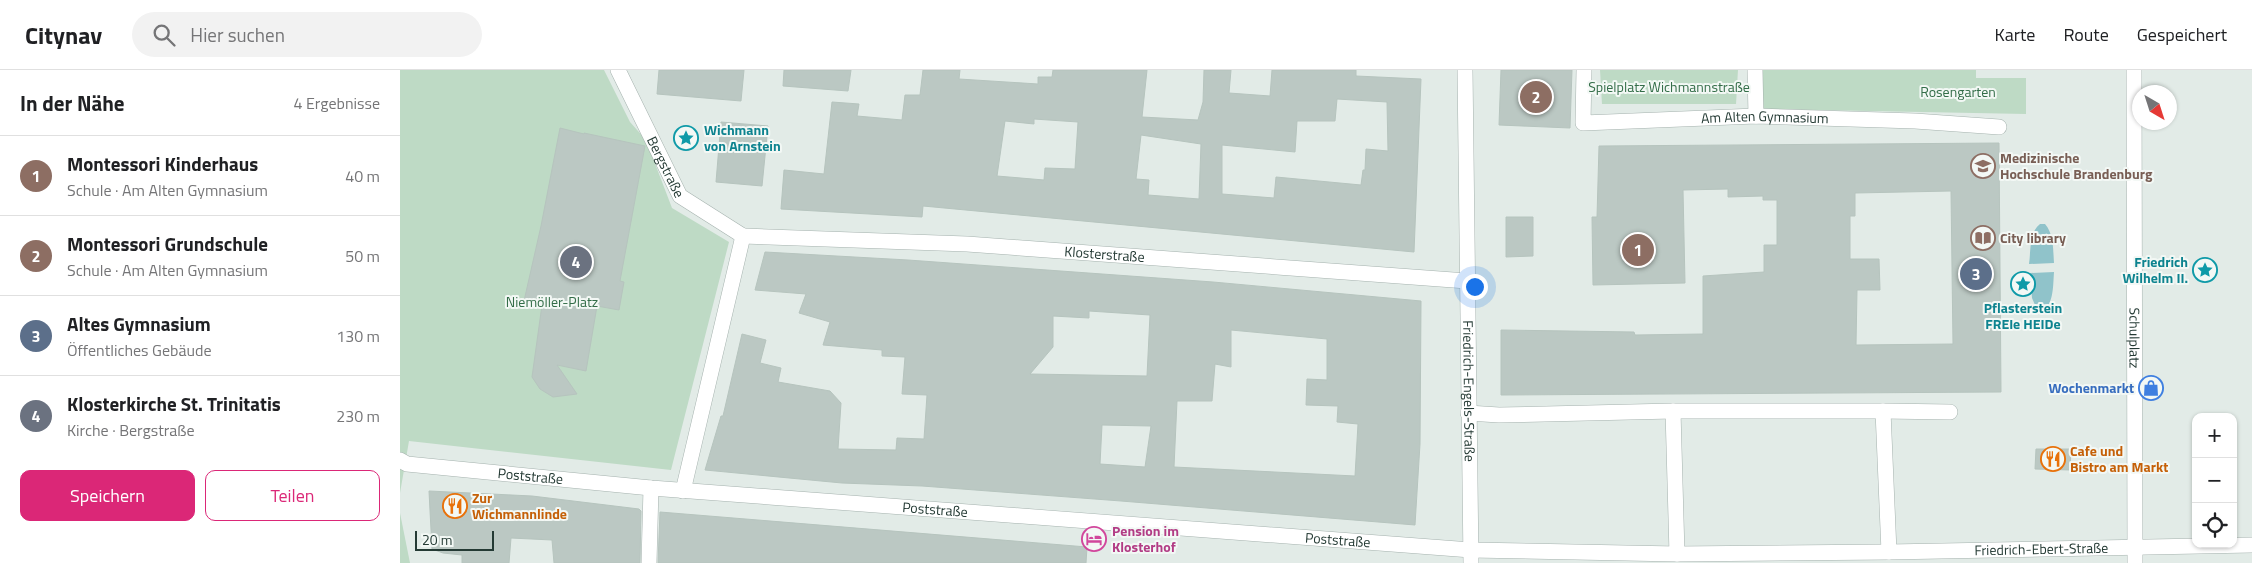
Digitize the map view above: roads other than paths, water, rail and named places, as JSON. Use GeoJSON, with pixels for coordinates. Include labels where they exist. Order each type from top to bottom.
{"type":"FeatureCollection","features":[{"type":"Feature","properties":{"kind":"street","name":"Bergstraße"},"geometry":{"type":"LineString","coordinates":[[618,70],[680,196],[743,236]]}},
{"type":"Feature","properties":{"kind":"street","name":"Friedrich-Engels-Straße"},"geometry":{"type":"LineString","coordinates":[[1465,70],[1471,557]]}},
{"type":"Feature","properties":{"kind":"street","name":"Am Alten Gymnasium"},"geometry":{"type":"LineString","coordinates":[[1584,70],[1582,123],[1756,116],[1915,121],[1999,127]]}},
{"type":"Feature","properties":{"kind":"street"},"geometry":{"type":"LineString","coordinates":[[1755,70],[1756,116]]}},
{"type":"Feature","properties":{"kind":"street","name":"Schulplatz"},"geometry":{"type":"LineString","coordinates":[[2134,70],[2135,563]]}},
{"type":"Feature","properties":{"kind":"street","name":"Klosterstraße"},"geometry":{"type":"LineString","coordinates":[[743,236],[967,244],[1467,281]]}},
{"type":"Feature","properties":{"kind":"street"},"geometry":{"type":"LineString","coordinates":[[682,490],[743,236]]}},
{"type":"Feature","properties":{"kind":"street"},"geometry":{"type":"LineString","coordinates":[[1468,413],[1499,415],[1673,411],[1883,410],[1950,412]]}},
{"type":"Feature","properties":{"kind":"street"},"geometry":{"type":"LineString","coordinates":[[1883,410],[1889,552]]}},
{"type":"Feature","properties":{"kind":"street"},"geometry":{"type":"LineString","coordinates":[[1673,411],[1677,554]]}},
{"type":"Feature","properties":{"kind":"street","name":"Poststraße"},"geometry":{"type":"LineString","coordinates":[[400,460],[407,464],[651,488],[1471,557]]}},
{"type":"Feature","properties":{"kind":"street"},"geometry":{"type":"LineString","coordinates":[[650,563],[651,488]]}},
{"type":"Feature","properties":{"kind":"street","name":"Friedrich-Ebert-Straße"},"geometry":{"type":"LineString","coordinates":[[1471,557],[2252,545]]}},
{"type":"Feature","properties":{"kind":"water"},"geometry":{"type":"Polygon","coordinates":[[[2040,224],[2045,224],[2050,232],[2053,242],[2054,263],[2029,264],[2032,237],[2036,227],[2040,224]]]}},
{"type":"Feature","properties":{"kind":"water"},"geometry":{"type":"Polygon","coordinates":[[[2054,272],[2049,304],[2043,312],[2038,312],[2032,298],[2030,273],[2054,272]]]}},
{"type":"Feature","properties":{"kind":"place","name":"Montessori Grundschule"},"geometry":{"type":"Point","coordinates":[1536,97]}},
{"type":"Feature","properties":{"kind":"place","name":"Wichmann von Arnstein"},"geometry":{"type":"Point","coordinates":[686,138]}},
{"type":"Feature","properties":{"kind":"place","name":"Medizinische Hochschule Brandenburg"},"geometry":{"type":"Point","coordinates":[1983,166]}},
{"type":"Feature","properties":{"kind":"place","name":"City library"},"geometry":{"type":"Point","coordinates":[1983,238]}},
{"type":"Feature","properties":{"kind":"place","name":"Montessori Kinderhaus"},"geometry":{"type":"Point","coordinates":[1638,250]}},
{"type":"Feature","properties":{"kind":"place","name":"Klosterkirche St. Trinitatis"},"geometry":{"type":"Point","coordinates":[576,262]}},
{"type":"Feature","properties":{"kind":"place","name":"Friedrich Wilhelm II."},"geometry":{"type":"Point","coordinates":[2205,270]}},
{"type":"Feature","properties":{"kind":"place","name":"Altes Gymnasium"},"geometry":{"type":"Point","coordinates":[1976,274]}},
{"type":"Feature","properties":{"kind":"place","name":"Pflasterstein FREIe HEIDe"},"geometry":{"type":"Point","coordinates":[2023,284]}},
{"type":"Feature","properties":{"kind":"place","name":"Wochenmarkt"},"geometry":{"type":"Point","coordinates":[2151,388]}},
{"type":"Feature","properties":{"kind":"place","name":"Cafe und Bistro am Markt"},"geometry":{"type":"Point","coordinates":[2053,459]}},
{"type":"Feature","properties":{"kind":"place","name":"Zur Wichmannlinde"},"geometry":{"type":"Point","coordinates":[455,506]}},
{"type":"Feature","properties":{"kind":"place","name":"Pension im Klosterhof"},"geometry":{"type":"Point","coordinates":[1094,539]}},
{"type":"Feature","properties":{"kind":"park label","name":"Spielplatz Wichmannstraße"},"geometry":{"type":"Point","coordinates":[1669,87]}},
{"type":"Feature","properties":{"kind":"park label","name":"Rosengarten"},"geometry":{"type":"Point","coordinates":[1958,92]}},
{"type":"Feature","properties":{"kind":"park label","name":"Niemöller-Platz"},"geometry":{"type":"Point","coordinates":[552,302]}}]}
